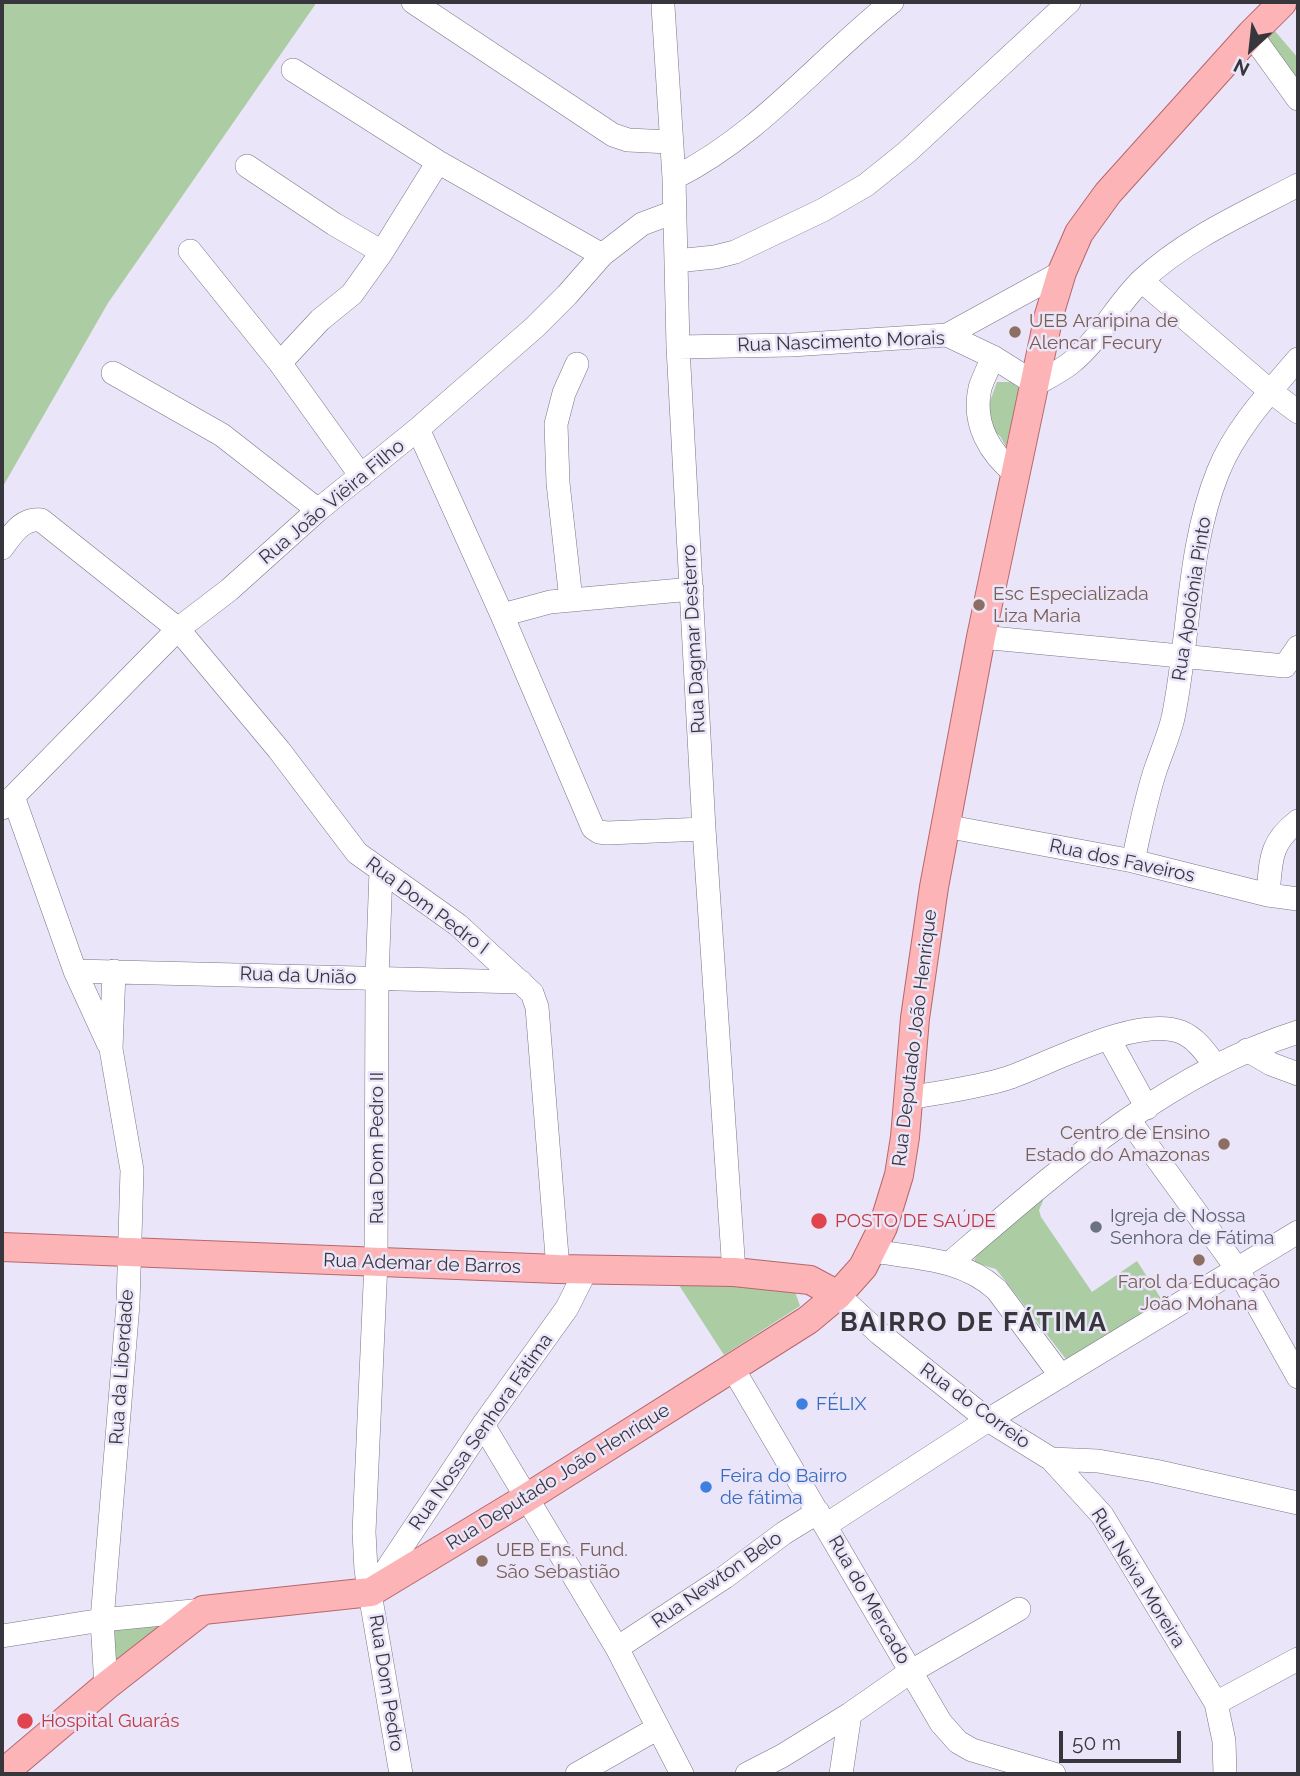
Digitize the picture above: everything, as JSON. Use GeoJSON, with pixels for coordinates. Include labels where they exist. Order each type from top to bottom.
{"type":"FeatureCollection","features":[{"type":"Feature","properties":{"kind":"main road","name":"Rua Deputado João Henrique"},"geometry":{"type":"LineString","coordinates":[[203,1610],[371,1592],[528,1497],[808,1320],[838,1295],[863,1267],[890,1207],[899,1175],[909,1098],[915,1018],[945,826],[981,637],[1049,315],[1062,272],[1079,233],[1108,193],[1251,34],[1287,8]]}},
{"type":"Feature","properties":{"kind":"main road","name":"Rua Ademar de Barros"},"geometry":{"type":"LineString","coordinates":[[2,1247],[586,1270],[734,1272],[810,1280],[838,1295]]}},
{"type":"Feature","properties":{"kind":"main road"},"geometry":{"type":"LineString","coordinates":[[2,1774],[106,1686],[203,1610]]}},
{"type":"Feature","properties":{"kind":"street"},"geometry":{"type":"LineString","coordinates":[[413,2],[613,135],[641,142],[670,142]]}},
{"type":"Feature","properties":{"kind":"street"},"geometry":{"type":"LineString","coordinates":[[674,177],[706,161],[741,136],[864,24],[892,2]]}},
{"type":"Feature","properties":{"kind":"street"},"geometry":{"type":"LineString","coordinates":[[676,261],[735,252],[824,210],[866,185],[907,152],[1069,2]]}},
{"type":"Feature","properties":{"kind":"street","name":"Rua Dagmar Desterro"},"geometry":{"type":"LineString","coordinates":[[662,3],[674,177],[678,347],[704,829],[734,1272]]}},
{"type":"Feature","properties":{"kind":"street"},"geometry":{"type":"LineString","coordinates":[[1251,34],[1298,99]]}},
{"type":"Feature","properties":{"kind":"street"},"geometry":{"type":"LineString","coordinates":[[293,70],[438,162],[602,255]]}},
{"type":"Feature","properties":{"kind":"street"},"geometry":{"type":"LineString","coordinates":[[280,363],[320,320],[352,294],[382,252],[438,162]]}},
{"type":"Feature","properties":{"kind":"street"},"geometry":{"type":"LineString","coordinates":[[247,166],[334,224],[382,252]]}},
{"type":"Feature","properties":{"kind":"street"},"geometry":{"type":"LineString","coordinates":[[1036,384],[1075,360],[1142,281],[1178,251],[1217,227],[1298,185]]}},
{"type":"Feature","properties":{"kind":"street","name":"Rua João Viêira Filho"},"geometry":{"type":"LineString","coordinates":[[8,803],[178,629],[229,590],[318,510],[418,429],[535,327],[602,255],[642,224],[674,212]]}},
{"type":"Feature","properties":{"kind":"street"},"geometry":{"type":"LineString","coordinates":[[190,251],[280,363],[360,475]]}},
{"type":"Feature","properties":{"kind":"street"},"geometry":{"type":"LineString","coordinates":[[947,335],[1062,272]]}},
{"type":"Feature","properties":{"kind":"street"},"geometry":{"type":"LineString","coordinates":[[1142,281],[1298,412]]}},
{"type":"Feature","properties":{"kind":"street","name":"Rua Nascimento Morais"},"geometry":{"type":"LineString","coordinates":[[678,347],[791,345],[947,335],[993,357],[1036,384]]}},
{"type":"Feature","properties":{"kind":"street"},"geometry":{"type":"LineString","coordinates":[[993,357],[980,388],[978,412],[981,429],[1002,463],[1017,475]]}},
{"type":"Feature","properties":{"kind":"street","name":"Rua Apolônia Pinto"},"geometry":{"type":"LineString","coordinates":[[1133,861],[1156,769],[1173,719],[1196,554],[1207,503],[1232,445],[1270,391],[1298,359]]}},
{"type":"Feature","properties":{"kind":"street"},"geometry":{"type":"LineString","coordinates":[[571,600],[558,483],[556,425],[564,393],[577,364]]}},
{"type":"Feature","properties":{"kind":"street"},"geometry":{"type":"LineString","coordinates":[[113,373],[222,435],[318,510]]}},
{"type":"Feature","properties":{"kind":"street"},"geometry":{"type":"LineString","coordinates":[[418,429],[502,615],[593,828],[607,833],[704,829]]}},
{"type":"Feature","properties":{"kind":"street","name":"Rua Dom Pedro I"},"geometry":{"type":"LineString","coordinates":[[2,548],[26,522],[41,520],[178,629],[279,750],[357,853],[458,925],[532,993],[537,1007],[558,1269]]}},
{"type":"Feature","properties":{"kind":"street"},"geometry":{"type":"LineString","coordinates":[[502,615],[550,602],[692,589]]}},
{"type":"Feature","properties":{"kind":"street"},"geometry":{"type":"LineString","coordinates":[[981,637],[1285,666],[1298,647]]}},
{"type":"Feature","properties":{"kind":"street","name":"Rua da Liberdade"},"geometry":{"type":"LineString","coordinates":[[8,803],[75,971],[111,1049]]}},
{"type":"Feature","properties":{"kind":"street"},"geometry":{"type":"LineString","coordinates":[[1268,895],[1274,850],[1279,838],[1298,821]]}},
{"type":"Feature","properties":{"kind":"street","name":"Rua dos Faveiros"},"geometry":{"type":"LineString","coordinates":[[945,826],[1133,861],[1268,895],[1298,899]]}},
{"type":"Feature","properties":{"kind":"street","name":"Rua Dom Pedro II"},"geometry":{"type":"LineString","coordinates":[[371,1592],[363,1532],[376,1262],[377,978],[381,870]]}},
{"type":"Feature","properties":{"kind":"street","name":"Rua da União"},"geometry":{"type":"LineString","coordinates":[[75,971],[521,982]]}},
{"type":"Feature","properties":{"kind":"street","name":"Rua da Liberdade"},"geometry":{"type":"LineString","coordinates":[[106,1686],[102,1620],[131,1252],[132,1170],[111,1049],[114,971]]}},
{"type":"Feature","properties":{"kind":"street"},"geometry":{"type":"LineString","coordinates":[[909,1098],[972,1087],[1009,1077],[1073,1050],[1142,1030],[1171,1029],[1183,1033],[1194,1040],[1215,1065]]}},
{"type":"Feature","properties":{"kind":"street"},"geometry":{"type":"LineString","coordinates":[[950,1262],[1046,1181],[1138,1114],[1215,1065],[1247,1050],[1298,1032]]}},
{"type":"Feature","properties":{"kind":"street"},"geometry":{"type":"LineString","coordinates":[[1109,1038],[1138,1114],[1238,1270],[1298,1377]]}},
{"type":"Feature","properties":{"kind":"street"},"geometry":{"type":"LineString","coordinates":[[1247,1050],[1271,1064],[1298,1074]]}},
{"type":"Feature","properties":{"kind":"street","name":"Rua Newton Belo"},"geometry":{"type":"LineString","coordinates":[[617,1648],[725,1577],[784,1533],[822,1518],[1298,1232]]}},
{"type":"Feature","properties":{"kind":"street"},"geometry":{"type":"LineString","coordinates":[[872,1251],[950,1262],[975,1273],[997,1290],[1061,1376]]}},
{"type":"Feature","properties":{"kind":"street","name":"Rua Nossa Senhora Fátima"},"geometry":{"type":"LineString","coordinates":[[371,1592],[483,1425],[567,1308],[586,1270]]}},
{"type":"Feature","properties":{"kind":"street","name":"Rua do Correio"},"geometry":{"type":"LineString","coordinates":[[838,1295],[878,1333],[988,1420],[1051,1459],[1098,1461],[1298,1503]]}},
{"type":"Feature","properties":{"kind":"street","name":"Rua do Mercado"},"geometry":{"type":"LineString","coordinates":[[732,1367],[941,1723],[958,1742],[972,1750],[1054,1774]]}},
{"type":"Feature","properties":{"kind":"street"},"geometry":{"type":"LineString","coordinates":[[483,1425],[617,1648],[682,1774]]}},
{"type":"Feature","properties":{"kind":"street","name":"Rua Neiva Moreira"},"geometry":{"type":"LineString","coordinates":[[1051,1459],[1102,1515],[1216,1703],[1224,1741],[1225,1774]]}},
{"type":"Feature","properties":{"kind":"street","name":"Rua Dom Pedro"},"geometry":{"type":"LineString","coordinates":[[371,1592],[401,1774]]}},
{"type":"Feature","properties":{"kind":"street"},"geometry":{"type":"LineString","coordinates":[[747,1774],[782,1756],[850,1714],[910,1672],[1019,1609]]}},
{"type":"Feature","properties":{"kind":"street","name":"Rua Deputado João Henrique"},"geometry":{"type":"LineString","coordinates":[[2,1636],[102,1620],[203,1610]]}},
{"type":"Feature","properties":{"kind":"street"},"geometry":{"type":"LineString","coordinates":[[1216,1703],[1298,1659]]}},
{"type":"Feature","properties":{"kind":"street"},"geometry":{"type":"LineString","coordinates":[[841,1774],[850,1714]]}},
{"type":"Feature","properties":{"kind":"street"},"geometry":{"type":"LineString","coordinates":[[577,1774],[659,1728]]}},
{"type":"Feature","properties":{"kind":"green space"},"geometry":{"type":"Polygon","coordinates":[[[2,2],[317,2],[108,303],[2,488],[2,2]]]}},
{"type":"Feature","properties":{"kind":"green space"},"geometry":{"type":"Polygon","coordinates":[[[1274,30],[1298,58],[1298,91],[1263,39],[1274,30]]]}},
{"type":"Feature","properties":{"kind":"green space"},"geometry":{"type":"Polygon","coordinates":[[[997,382],[1011,382],[1019,388],[1006,447],[1000,436],[989,428],[989,404],[997,382]]]}},
{"type":"Feature","properties":{"kind":"green space"},"geometry":{"type":"Polygon","coordinates":[[[1040,1196],[1043,1201],[1039,1210],[1041,1217],[1092,1292],[1137,1261],[1162,1300],[1069,1363],[996,1269],[978,1264],[974,1260],[979,1252],[1040,1196]]]}},
{"type":"Feature","properties":{"kind":"green space"},"geometry":{"type":"Polygon","coordinates":[[[675,1279],[792,1283],[800,1306],[724,1355],[675,1279]]]}},
{"type":"Feature","properties":{"kind":"green space"},"geometry":{"type":"Polygon","coordinates":[[[165,1623],[109,1670],[108,1629],[165,1623]]]}},
{"type":"Feature","properties":{"kind":"place","name":"UEB Araripina de Alencar Fecury"},"geometry":{"type":"Point","coordinates":[1015,332]}},
{"type":"Feature","properties":{"kind":"place","name":"Esc Especializada Liza Maria"},"geometry":{"type":"Point","coordinates":[979,605]}},
{"type":"Feature","properties":{"kind":"place","name":"Centro de Ensino Estado do Amazonas"},"geometry":{"type":"Point","coordinates":[1224,1144]}},
{"type":"Feature","properties":{"kind":"place","name":"POSTO DE SAÚDE"},"geometry":{"type":"Point","coordinates":[819,1221]}},
{"type":"Feature","properties":{"kind":"place","name":"Igreja de Nossa Senhora de Fátima"},"geometry":{"type":"Point","coordinates":[1096,1227]}},
{"type":"Feature","properties":{"kind":"place","name":"Farol da Educação João Mohana"},"geometry":{"type":"Point","coordinates":[1199,1260]}},
{"type":"Feature","properties":{"kind":"place","name":"FÉLIX"},"geometry":{"type":"Point","coordinates":[802,1404]}},
{"type":"Feature","properties":{"kind":"place","name":"Feira do Bairro de fátima"},"geometry":{"type":"Point","coordinates":[706,1487]}},
{"type":"Feature","properties":{"kind":"place","name":"UEB Ens. Fund. São Sebastião"},"geometry":{"type":"Point","coordinates":[482,1561]}},
{"type":"Feature","properties":{"kind":"place","name":"Hospital Guarás"},"geometry":{"type":"Point","coordinates":[25,1721]}},
{"type":"Feature","properties":{"kind":"district","name":"BAIRRO DE FÁTIMA"},"geometry":{"type":"Point","coordinates":[974,1323]}}]}
